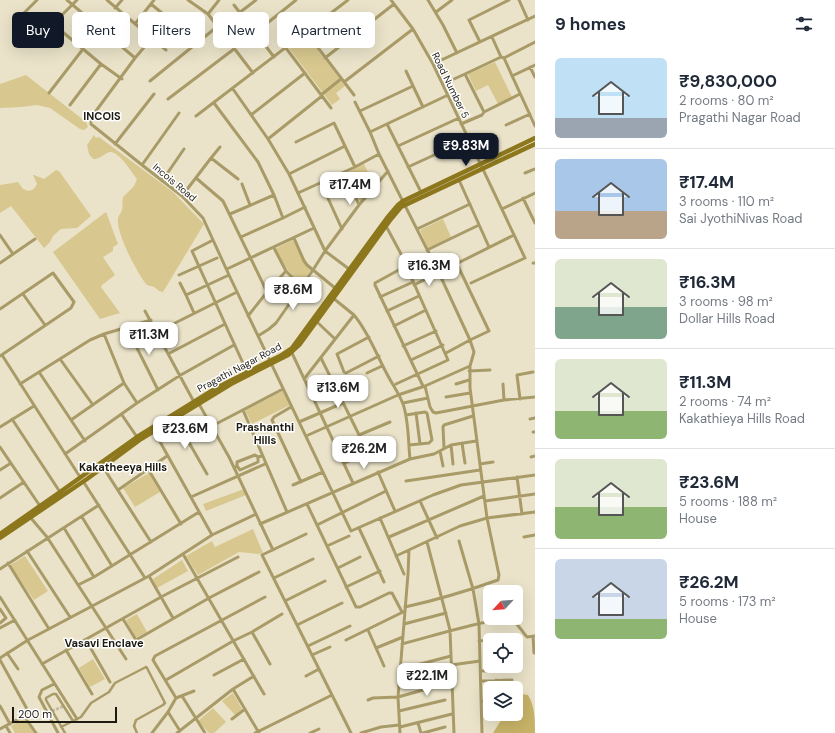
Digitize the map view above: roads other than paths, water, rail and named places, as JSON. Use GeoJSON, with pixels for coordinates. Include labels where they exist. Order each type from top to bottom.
{"type":"FeatureCollection","features":[{"type":"Feature","properties":{"kind":"main road","name":"Pragathi Nagar Road"},"geometry":{"type":"LineString","coordinates":[[0,538],[137,437],[247,372],[292,353],[404,203],[421,192],[481,165],[535,138]]}},
{"type":"Feature","properties":{"kind":"main road","name":"Pragathi Nagar Road"},"geometry":{"type":"LineString","coordinates":[[0,534],[60,492],[103,467],[196,403],[271,362],[292,348],[349,269],[398,205],[459,180],[481,165],[535,144]]}},
{"type":"Feature","properties":{"kind":"street"},"geometry":{"type":"LineString","coordinates":[[25,12],[37,0]]}},
{"type":"Feature","properties":{"kind":"street"},"geometry":{"type":"LineString","coordinates":[[67,0],[135,58]]}},
{"type":"Feature","properties":{"kind":"street"},"geometry":{"type":"LineString","coordinates":[[64,13],[77,0]]}},
{"type":"Feature","properties":{"kind":"street"},"geometry":{"type":"LineString","coordinates":[[107,0],[138,26]]}},
{"type":"Feature","properties":{"kind":"street"},"geometry":{"type":"LineString","coordinates":[[115,8],[122,0]]}},
{"type":"Feature","properties":{"kind":"street"},"geometry":{"type":"LineString","coordinates":[[135,24],[154,0]]}},
{"type":"Feature","properties":{"kind":"street"},"geometry":{"type":"LineString","coordinates":[[188,0],[208,14],[213,20]]}},
{"type":"Feature","properties":{"kind":"street"},"geometry":{"type":"LineString","coordinates":[[208,14],[219,0]]}},
{"type":"Feature","properties":{"kind":"street"},"geometry":{"type":"LineString","coordinates":[[240,12],[256,0]]}},
{"type":"Feature","properties":{"kind":"street"},"geometry":{"type":"LineString","coordinates":[[269,21],[296,0]]}},
{"type":"Feature","properties":{"kind":"street"},"geometry":{"type":"LineString","coordinates":[[332,12],[348,0]]}},
{"type":"Feature","properties":{"kind":"street","name":"Road Number 5"},"geometry":{"type":"LineString","coordinates":[[391,0],[413,29],[433,64],[525,258],[471,283]]}},
{"type":"Feature","properties":{"kind":"street"},"geometry":{"type":"LineString","coordinates":[[428,0],[436,12],[457,53]]}},
{"type":"Feature","properties":{"kind":"street"},"geometry":{"type":"LineString","coordinates":[[436,12],[452,0]]}},
{"type":"Feature","properties":{"kind":"street"},"geometry":{"type":"LineString","coordinates":[[480,42],[469,20],[509,0]]}},
{"type":"Feature","properties":{"kind":"street"},"geometry":{"type":"LineString","coordinates":[[519,0],[528,20]]}},
{"type":"Feature","properties":{"kind":"street"},"geometry":{"type":"LineString","coordinates":[[151,4],[161,12]]}},
{"type":"Feature","properties":{"kind":"street"},"geometry":{"type":"LineString","coordinates":[[325,58],[394,4]]}},
{"type":"Feature","properties":{"kind":"street"},"geometry":{"type":"LineString","coordinates":[[234,5],[238,12]]}},
{"type":"Feature","properties":{"kind":"street"},"geometry":{"type":"LineString","coordinates":[[433,64],[535,16]]}},
{"type":"Feature","properties":{"kind":"street"},"geometry":{"type":"LineString","coordinates":[[268,139],[322,95],[413,29]]}},
{"type":"Feature","properties":{"kind":"street"},"geometry":{"type":"LineString","coordinates":[[150,81],[213,30]]}},
{"type":"Feature","properties":{"kind":"street"},"geometry":{"type":"LineString","coordinates":[[64,33],[122,79]]}},
{"type":"Feature","properties":{"kind":"street"},"geometry":{"type":"LineString","coordinates":[[492,37],[535,126]]}},
{"type":"Feature","properties":{"kind":"street"},"geometry":{"type":"LineString","coordinates":[[443,84],[535,42]]}},
{"type":"Feature","properties":{"kind":"street","name":"Incois Road"},"geometry":{"type":"LineString","coordinates":[[144,48],[135,58],[122,79],[93,115],[91,121],[92,125],[182,196],[203,218],[291,407],[351,531],[359,528]]}},
{"type":"Feature","properties":{"kind":"street"},"geometry":{"type":"LineString","coordinates":[[267,48],[274,57]]}},
{"type":"Feature","properties":{"kind":"street"},"geometry":{"type":"LineString","coordinates":[[196,116],[286,48],[331,108]]}},
{"type":"Feature","properties":{"kind":"street"},"geometry":{"type":"LineString","coordinates":[[318,48],[354,95]]}},
{"type":"Feature","properties":{"kind":"street"},"geometry":{"type":"LineString","coordinates":[[49,93],[82,49]]}},
{"type":"Feature","properties":{"kind":"street"},"geometry":{"type":"LineString","coordinates":[[168,99],[234,49],[253,73]]}},
{"type":"Feature","properties":{"kind":"street"},"geometry":{"type":"LineString","coordinates":[[70,105],[101,64]]}},
{"type":"Feature","properties":{"kind":"street"},"geometry":{"type":"LineString","coordinates":[[512,76],[535,65]]}},
{"type":"Feature","properties":{"kind":"street"},"geometry":{"type":"LineString","coordinates":[[530,67],[535,77]]}},
{"type":"Feature","properties":{"kind":"street"},"geometry":{"type":"LineString","coordinates":[[406,71],[423,107]]}},
{"type":"Feature","properties":{"kind":"street"},"geometry":{"type":"LineString","coordinates":[[252,115],[305,73]]}},
{"type":"Feature","properties":{"kind":"street"},"geometry":{"type":"LineString","coordinates":[[465,74],[484,112]]}},
{"type":"Feature","properties":{"kind":"street"},"geometry":{"type":"LineString","coordinates":[[360,111],[413,86]]}},
{"type":"Feature","properties":{"kind":"street"},"geometry":{"type":"LineString","coordinates":[[233,89],[268,139],[289,174],[325,251],[349,269]]}},
{"type":"Feature","properties":{"kind":"street"},"geometry":{"type":"LineString","coordinates":[[115,144],[154,94]]}},
{"type":"Feature","properties":{"kind":"street"},"geometry":{"type":"LineString","coordinates":[[461,124],[520,94]]}},
{"type":"Feature","properties":{"kind":"street"},"geometry":{"type":"LineString","coordinates":[[370,132],[448,95]]}},
{"type":"Feature","properties":{"kind":"street"},"geometry":{"type":"LineString","coordinates":[[346,640],[368,630],[404,610],[473,589],[498,580],[499,578],[487,518],[470,393],[469,371],[474,352],[470,340],[439,273],[379,154],[355,102]]}},
{"type":"Feature","properties":{"kind":"street"},"geometry":{"type":"LineString","coordinates":[[214,103],[258,162],[283,218]]}},
{"type":"Feature","properties":{"kind":"street"},"geometry":{"type":"LineString","coordinates":[[142,165],[179,113]]}},
{"type":"Feature","properties":{"kind":"street"},"geometry":{"type":"LineString","coordinates":[[506,125],[530,114]]}},
{"type":"Feature","properties":{"kind":"street"},"geometry":{"type":"LineString","coordinates":[[398,146],[459,118]]}},
{"type":"Feature","properties":{"kind":"street"},"geometry":{"type":"LineString","coordinates":[[296,142],[334,124],[355,167]]}},
{"type":"Feature","properties":{"kind":"street"},"geometry":{"type":"LineString","coordinates":[[387,124],[421,192]]}},
{"type":"Feature","properties":{"kind":"street"},"geometry":{"type":"LineString","coordinates":[[408,167],[469,139]]}},
{"type":"Feature","properties":{"kind":"street"},"geometry":{"type":"LineString","coordinates":[[289,174],[345,146]]}},
{"type":"Feature","properties":{"kind":"street"},"geometry":{"type":"LineString","coordinates":[[182,196],[220,147]]}},
{"type":"Feature","properties":{"kind":"street"},"geometry":{"type":"LineString","coordinates":[[162,181],[184,148]]}},
{"type":"Feature","properties":{"kind":"street"},"geometry":{"type":"LineString","coordinates":[[298,193],[355,167],[379,154]]}},
{"type":"Feature","properties":{"kind":"street"},"geometry":{"type":"LineString","coordinates":[[211,158],[238,179]]}},
{"type":"Feature","properties":{"kind":"street"},"geometry":{"type":"LineString","coordinates":[[525,173],[535,168]]}},
{"type":"Feature","properties":{"kind":"street"},"geometry":{"type":"LineString","coordinates":[[258,336],[276,323],[325,251],[359,205],[388,171]]}},
{"type":"Feature","properties":{"kind":"street"},"geometry":{"type":"LineString","coordinates":[[344,172],[359,205]]}},
{"type":"Feature","properties":{"kind":"street"},"geometry":{"type":"LineString","coordinates":[[196,178],[223,201],[267,292]]}},
{"type":"Feature","properties":{"kind":"street"},"geometry":{"type":"LineString","coordinates":[[459,180],[489,247]]}},
{"type":"Feature","properties":{"kind":"street"},"geometry":{"type":"LineString","coordinates":[[321,183],[342,229]]}},
{"type":"Feature","properties":{"kind":"street"},"geometry":{"type":"LineString","coordinates":[[242,184],[250,205]]}},
{"type":"Feature","properties":{"kind":"street"},"geometry":{"type":"LineString","coordinates":[[502,209],[535,193]]}},
{"type":"Feature","properties":{"kind":"street"},"geometry":{"type":"LineString","coordinates":[[230,214],[274,195]]}},
{"type":"Feature","properties":{"kind":"street"},"geometry":{"type":"LineString","coordinates":[[523,198],[534,216],[535,223]]}},
{"type":"Feature","properties":{"kind":"street"},"geometry":{"type":"LineString","coordinates":[[417,229],[470,204]]}},
{"type":"Feature","properties":{"kind":"street"},"geometry":{"type":"LineString","coordinates":[[241,237],[305,207]]}},
{"type":"Feature","properties":{"kind":"street"},"geometry":{"type":"LineString","coordinates":[[427,250],[480,225]]}},
{"type":"Feature","properties":{"kind":"street"},"geometry":{"type":"LineString","coordinates":[[386,226],[443,345],[448,360],[396,384]]}},
{"type":"Feature","properties":{"kind":"street"},"geometry":{"type":"LineString","coordinates":[[227,269],[314,228]]}},
{"type":"Feature","properties":{"kind":"street"},"geometry":{"type":"LineString","coordinates":[[0,235],[13,254]]}},
{"type":"Feature","properties":{"kind":"street"},"geometry":{"type":"LineString","coordinates":[[380,297],[439,273],[514,235]]}},
{"type":"Feature","properties":{"kind":"street"},"geometry":{"type":"LineString","coordinates":[[294,238],[304,261],[335,288]]}},
{"type":"Feature","properties":{"kind":"street"},"geometry":{"type":"LineString","coordinates":[[0,263],[35,239]]}},
{"type":"Feature","properties":{"kind":"street"},"geometry":{"type":"LineString","coordinates":[[213,240],[192,251],[247,372]]}},
{"type":"Feature","properties":{"kind":"street"},"geometry":{"type":"LineString","coordinates":[[274,248],[286,271],[301,286]]}},
{"type":"Feature","properties":{"kind":"street"},"geometry":{"type":"LineString","coordinates":[[180,275],[217,258]]}},
{"type":"Feature","properties":{"kind":"street"},"geometry":{"type":"LineString","coordinates":[[446,353],[489,331],[457,264]]}},
{"type":"Feature","properties":{"kind":"street"},"geometry":{"type":"LineString","coordinates":[[406,266],[375,283],[375,286],[403,346],[424,386],[432,411],[436,413],[504,400],[535,397]]}},
{"type":"Feature","properties":{"kind":"street"},"geometry":{"type":"LineString","coordinates":[[248,316],[286,271]]}},
{"type":"Feature","properties":{"kind":"street"},"geometry":{"type":"LineString","coordinates":[[1,307],[53,273],[73,300],[73,306],[1,356],[145,578]]}},
{"type":"Feature","properties":{"kind":"street"},"geometry":{"type":"LineString","coordinates":[[186,295],[229,275]]}},
{"type":"Feature","properties":{"kind":"street"},"geometry":{"type":"LineString","coordinates":[[180,283],[194,313]]}},
{"type":"Feature","properties":{"kind":"street"},"geometry":{"type":"LineString","coordinates":[[157,332],[214,302],[237,292]]}},
{"type":"Feature","properties":{"kind":"street"},"geometry":{"type":"LineString","coordinates":[[23,294],[45,325]]}},
{"type":"Feature","properties":{"kind":"street"},"geometry":{"type":"LineString","coordinates":[[387,311],[419,296]]}},
{"type":"Feature","properties":{"kind":"street"},"geometry":{"type":"LineString","coordinates":[[333,298],[354,315],[361,324],[403,403],[406,415],[410,458]]}},
{"type":"Feature","properties":{"kind":"street"},"geometry":{"type":"LineString","coordinates":[[394,326],[426,310]]}},
{"type":"Feature","properties":{"kind":"street"},"geometry":{"type":"LineString","coordinates":[[145,311],[179,376],[212,426],[236,467],[238,475],[273,550]]}},
{"type":"Feature","properties":{"kind":"street"},"geometry":{"type":"LineString","coordinates":[[304,379],[354,315]]}},
{"type":"Feature","properties":{"kind":"street"},"geometry":{"type":"LineString","coordinates":[[20,384],[90,340],[104,334],[151,320]]}},
{"type":"Feature","properties":{"kind":"street"},"geometry":{"type":"LineString","coordinates":[[316,321],[335,339]]}},
{"type":"Feature","properties":{"kind":"street"},"geometry":{"type":"LineString","coordinates":[[168,354],[225,324]]}},
{"type":"Feature","properties":{"kind":"street"},"geometry":{"type":"LineString","coordinates":[[127,328],[158,390]]}},
{"type":"Feature","properties":{"kind":"street"},"geometry":{"type":"LineString","coordinates":[[403,346],[436,331]]}},
{"type":"Feature","properties":{"kind":"street"},"geometry":{"type":"LineString","coordinates":[[104,334],[124,383],[137,403]]}},
{"type":"Feature","properties":{"kind":"street"},"geometry":{"type":"LineString","coordinates":[[369,337],[337,354],[344,372],[346,373],[379,356]]}},
{"type":"Feature","properties":{"kind":"street"},"geometry":{"type":"LineString","coordinates":[[65,454],[137,403],[179,376],[234,344]]}},
{"type":"Feature","properties":{"kind":"street"},"geometry":{"type":"LineString","coordinates":[[411,360],[443,345]]}},
{"type":"Feature","properties":{"kind":"street"},"geometry":{"type":"LineString","coordinates":[[292,353],[354,483]]}},
{"type":"Feature","properties":{"kind":"street"},"geometry":{"type":"LineString","coordinates":[[321,358],[368,453]]}},
{"type":"Feature","properties":{"kind":"street"},"geometry":{"type":"LineString","coordinates":[[60,359],[93,405]]}},
{"type":"Feature","properties":{"kind":"street"},"geometry":{"type":"LineString","coordinates":[[367,373],[382,366]]}},
{"type":"Feature","properties":{"kind":"street"},"geometry":{"type":"LineString","coordinates":[[306,436],[398,395],[424,386],[470,366]]}},
{"type":"Feature","properties":{"kind":"street"},"geometry":{"type":"LineString","coordinates":[[469,371],[490,370]]}},
{"type":"Feature","properties":{"kind":"street"},"geometry":{"type":"LineString","coordinates":[[39,372],[85,441]]}},
{"type":"Feature","properties":{"kind":"street"},"geometry":{"type":"LineString","coordinates":[[520,399],[518,375],[533,372]]}},
{"type":"Feature","properties":{"kind":"street"},"geometry":{"type":"LineString","coordinates":[[456,384],[469,380]]}},
{"type":"Feature","properties":{"kind":"street"},"geometry":{"type":"LineString","coordinates":[[71,420],[124,383]]}},
{"type":"Feature","properties":{"kind":"street"},"geometry":{"type":"LineString","coordinates":[[503,384],[504,400]]}},
{"type":"Feature","properties":{"kind":"street"},"geometry":{"type":"LineString","coordinates":[[212,426],[283,389]]}},
{"type":"Feature","properties":{"kind":"street"},"geometry":{"type":"LineString","coordinates":[[446,397],[470,393]]}},
{"type":"Feature","properties":{"kind":"street"},"geometry":{"type":"LineString","coordinates":[[403,403],[428,398]]}},
{"type":"Feature","properties":{"kind":"street"},"geometry":{"type":"LineString","coordinates":[[299,422],[343,403]]}},
{"type":"Feature","properties":{"kind":"street"},"geometry":{"type":"LineString","coordinates":[[0,428],[34,406]]}},
{"type":"Feature","properties":{"kind":"street"},"geometry":{"type":"LineString","coordinates":[[291,407],[274,417],[272,420],[301,482]]}},
{"type":"Feature","properties":{"kind":"street"},"geometry":{"type":"LineString","coordinates":[[243,410],[260,457],[265,464],[287,512]]}},
{"type":"Feature","properties":{"kind":"street"},"geometry":{"type":"LineString","coordinates":[[406,415],[425,412],[429,416],[432,440],[429,443],[409,445]]}},
{"type":"Feature","properties":{"kind":"street"},"geometry":{"type":"LineString","coordinates":[[416,413],[420,444]]}},
{"type":"Feature","properties":{"kind":"street"},"geometry":{"type":"LineString","coordinates":[[122,415],[137,437]]}},
{"type":"Feature","properties":{"kind":"street"},"geometry":{"type":"LineString","coordinates":[[444,448],[444,425],[473,416]]}},
{"type":"Feature","properties":{"kind":"street"},"geometry":{"type":"LineString","coordinates":[[175,418],[207,474]]}},
{"type":"Feature","properties":{"kind":"street"},"geometry":{"type":"LineString","coordinates":[[530,419],[535,418]]}},
{"type":"Feature","properties":{"kind":"street"},"geometry":{"type":"LineString","coordinates":[[12,419],[60,492]]}},
{"type":"Feature","properties":{"kind":"street"},"geometry":{"type":"LineString","coordinates":[[359,435],[390,422]]}},
{"type":"Feature","properties":{"kind":"street"},"geometry":{"type":"LineString","coordinates":[[154,431],[212,535]]}},
{"type":"Feature","properties":{"kind":"street"},"geometry":{"type":"LineString","coordinates":[[260,524],[410,458],[429,456],[451,445],[476,441]]}},
{"type":"Feature","properties":{"kind":"street"},"geometry":{"type":"LineString","coordinates":[[462,443],[465,463]]}},
{"type":"Feature","properties":{"kind":"street"},"geometry":{"type":"LineString","coordinates":[[344,463],[389,444]]}},
{"type":"Feature","properties":{"kind":"street"},"geometry":{"type":"LineString","coordinates":[[451,445],[453,464]]}},
{"type":"Feature","properties":{"kind":"street"},"geometry":{"type":"LineString","coordinates":[[0,447],[40,506]]}},
{"type":"Feature","properties":{"kind":"street"},"geometry":{"type":"LineString","coordinates":[[440,451],[443,466]]}},
{"type":"Feature","properties":{"kind":"street"},"geometry":{"type":"LineString","coordinates":[[236,467],[237,462],[255,455],[260,457]]}},
{"type":"Feature","properties":{"kind":"street"},"geometry":{"type":"LineString","coordinates":[[118,490],[167,456]]}},
{"type":"Feature","properties":{"kind":"street"},"geometry":{"type":"LineString","coordinates":[[236,467],[240,470],[258,462],[260,457]]}},
{"type":"Feature","properties":{"kind":"street"},"geometry":{"type":"LineString","coordinates":[[0,470],[11,462]]}},
{"type":"Feature","properties":{"kind":"street"},"geometry":{"type":"LineString","coordinates":[[480,464],[493,462]]}},
{"type":"Feature","properties":{"kind":"street"},"geometry":{"type":"LineString","coordinates":[[191,497],[265,464]]}},
{"type":"Feature","properties":{"kind":"street"},"geometry":{"type":"LineString","coordinates":[[103,467],[151,542]]}},
{"type":"Feature","properties":{"kind":"street"},"geometry":{"type":"LineString","coordinates":[[148,469],[181,524]]}},
{"type":"Feature","properties":{"kind":"street"},"geometry":{"type":"LineString","coordinates":[[406,481],[480,470]]}},
{"type":"Feature","properties":{"kind":"street"},"geometry":{"type":"LineString","coordinates":[[293,485],[323,472]]}},
{"type":"Feature","properties":{"kind":"street"},"geometry":{"type":"LineString","coordinates":[[378,472],[396,511]]}},
{"type":"Feature","properties":{"kind":"street"},"geometry":{"type":"LineString","coordinates":[[384,582],[359,528],[420,502],[432,495],[461,485],[535,475]]}},
{"type":"Feature","properties":{"kind":"street"},"geometry":{"type":"LineString","coordinates":[[517,477],[522,514]]}},
{"type":"Feature","properties":{"kind":"street"},"geometry":{"type":"LineString","coordinates":[[0,498],[24,482]]}},
{"type":"Feature","properties":{"kind":"street"},"geometry":{"type":"LineString","coordinates":[[317,525],[386,491]]}},
{"type":"Feature","properties":{"kind":"street"},"geometry":{"type":"LineString","coordinates":[[485,501],[535,494]]}},
{"type":"Feature","properties":{"kind":"street"},"geometry":{"type":"LineString","coordinates":[[388,537],[484,496]]}},
{"type":"Feature","properties":{"kind":"street"},"geometry":{"type":"LineString","coordinates":[[420,502],[436,538]]}},
{"type":"Feature","properties":{"kind":"street"},"geometry":{"type":"LineString","coordinates":[[307,504],[356,607],[360,607],[391,592],[404,610]]}},
{"type":"Feature","properties":{"kind":"street"},"geometry":{"type":"LineString","coordinates":[[0,569],[47,537],[82,517],[99,505]]}},
{"type":"Feature","properties":{"kind":"street"},"geometry":{"type":"LineString","coordinates":[[78,585],[94,577],[199,512]]}},
{"type":"Feature","properties":{"kind":"street"},"geometry":{"type":"LineString","coordinates":[[396,556],[460,526],[487,518],[535,512]]}},
{"type":"Feature","properties":{"kind":"street"},"geometry":{"type":"LineString","coordinates":[[0,729],[24,716],[27,712],[27,709],[0,659],[7,653],[70,617],[149,576],[212,535],[256,514]]}},
{"type":"Feature","properties":{"kind":"street"},"geometry":{"type":"LineString","coordinates":[[30,517],[47,537],[126,658]]}},
{"type":"Feature","properties":{"kind":"street"},"geometry":{"type":"LineString","coordinates":[[82,517],[112,566]]}},
{"type":"Feature","properties":{"kind":"street"},"geometry":{"type":"LineString","coordinates":[[380,518],[404,574]]}},
{"type":"Feature","properties":{"kind":"street"},"geometry":{"type":"LineString","coordinates":[[64,528],[94,577]]}},
{"type":"Feature","properties":{"kind":"street"},"geometry":{"type":"LineString","coordinates":[[306,534],[262,555],[351,733]]}},
{"type":"Feature","properties":{"kind":"street"},"geometry":{"type":"LineString","coordinates":[[524,537],[535,535]]}},
{"type":"Feature","properties":{"kind":"street"},"geometry":{"type":"LineString","coordinates":[[327,546],[348,536]]}},
{"type":"Feature","properties":{"kind":"street"},"geometry":{"type":"LineString","coordinates":[[459,541],[473,589],[478,624],[481,670],[482,733]]}},
{"type":"Feature","properties":{"kind":"street"},"geometry":{"type":"LineString","coordinates":[[427,542],[443,598],[450,630],[452,714],[454,733]]}},
{"type":"Feature","properties":{"kind":"street"},"geometry":{"type":"LineString","coordinates":[[400,733],[398,697],[409,550]]}},
{"type":"Feature","properties":{"kind":"street"},"geometry":{"type":"LineString","coordinates":[[27,551],[70,617]]}},
{"type":"Feature","properties":{"kind":"street"},"geometry":{"type":"LineString","coordinates":[[183,554],[206,597],[209,598],[264,694]]}},
{"type":"Feature","properties":{"kind":"street"},"geometry":{"type":"LineString","coordinates":[[42,664],[161,597],[238,557]]}},
{"type":"Feature","properties":{"kind":"street"},"geometry":{"type":"LineString","coordinates":[[338,568],[360,557]]}},
{"type":"Feature","properties":{"kind":"street"},"geometry":{"type":"LineString","coordinates":[[274,578],[313,559]]}},
{"type":"Feature","properties":{"kind":"street"},"geometry":{"type":"LineString","coordinates":[[8,563],[49,629]]}},
{"type":"Feature","properties":{"kind":"street"},"geometry":{"type":"LineString","coordinates":[[123,619],[136,640],[209,598],[259,572]]}},
{"type":"Feature","properties":{"kind":"street"},"geometry":{"type":"LineString","coordinates":[[346,587],[380,572]]}},
{"type":"Feature","properties":{"kind":"street"},"geometry":{"type":"LineString","coordinates":[[149,576],[173,618]]}},
{"type":"Feature","properties":{"kind":"street"},"geometry":{"type":"LineString","coordinates":[[285,601],[325,581]]}},
{"type":"Feature","properties":{"kind":"street"},"geometry":{"type":"LineString","coordinates":[[0,597],[77,719]]}},
{"type":"Feature","properties":{"kind":"street"},"geometry":{"type":"LineString","coordinates":[[176,698],[153,660],[155,656],[221,619],[265,597]]}},
{"type":"Feature","properties":{"kind":"street"},"geometry":{"type":"LineString","coordinates":[[297,625],[342,603]]}},
{"type":"Feature","properties":{"kind":"street"},"geometry":{"type":"LineString","coordinates":[[0,609],[6,618],[0,623]]}},
{"type":"Feature","properties":{"kind":"street"},"geometry":{"type":"LineString","coordinates":[[166,680],[282,614]]}},
{"type":"Feature","properties":{"kind":"street"},"geometry":{"type":"LineString","coordinates":[[404,624],[446,614]]}},
{"type":"Feature","properties":{"kind":"street"},"geometry":{"type":"LineString","coordinates":[[402,644],[450,630],[505,619],[511,620],[518,624],[522,633],[527,636],[534,636],[534,653]]}},
{"type":"Feature","properties":{"kind":"street"},"geometry":{"type":"LineString","coordinates":[[0,628],[15,620]]}},
{"type":"Feature","properties":{"kind":"street"},"geometry":{"type":"LineString","coordinates":[[308,646],[350,626]]}},
{"type":"Feature","properties":{"kind":"street"},"geometry":{"type":"LineString","coordinates":[[368,630],[384,666]]}},
{"type":"Feature","properties":{"kind":"street"},"geometry":{"type":"LineString","coordinates":[[252,632],[270,664]]}},
{"type":"Feature","properties":{"kind":"street"},"geometry":{"type":"LineString","coordinates":[[376,648],[403,637]]}},
{"type":"Feature","properties":{"kind":"street"},"geometry":{"type":"LineString","coordinates":[[86,640],[110,682]]}},
{"type":"Feature","properties":{"kind":"street"},"geometry":{"type":"LineString","coordinates":[[479,641],[483,641]]}},
{"type":"Feature","properties":{"kind":"street"},"geometry":{"type":"LineString","coordinates":[[312,656],[330,648]]}},
{"type":"Feature","properties":{"kind":"street"},"geometry":{"type":"LineString","coordinates":[[66,650],[92,694]]}},
{"type":"Feature","properties":{"kind":"street"},"geometry":{"type":"LineString","coordinates":[[7,653],[18,669]]}},
{"type":"Feature","properties":{"kind":"street"},"geometry":{"type":"LineString","coordinates":[[401,669],[451,656]]}},
{"type":"Feature","properties":{"kind":"street"},"geometry":{"type":"LineString","coordinates":[[214,675],[244,659]]}},
{"type":"Feature","properties":{"kind":"street"},"geometry":{"type":"LineString","coordinates":[[451,665],[480,661]]}},
{"type":"Feature","properties":{"kind":"street"},"geometry":{"type":"LineString","coordinates":[[61,728],[82,716],[91,703],[109,692],[114,684],[146,667],[165,703],[136,720],[134,726],[137,733]]}},
{"type":"Feature","properties":{"kind":"street"},"geometry":{"type":"LineString","coordinates":[[306,676],[319,669]]}},
{"type":"Feature","properties":{"kind":"street"},"geometry":{"type":"LineString","coordinates":[[168,712],[179,732],[233,690],[254,676]]}},
{"type":"Feature","properties":{"kind":"street"},"geometry":{"type":"LineString","coordinates":[[481,681],[512,681]]}},
{"type":"Feature","properties":{"kind":"street"},"geometry":{"type":"LineString","coordinates":[[368,700],[373,698],[398,697],[452,682]]}},
{"type":"Feature","properties":{"kind":"street"},"geometry":{"type":"LineString","coordinates":[[54,684],[42,690],[40,693],[40,699],[58,733]]}},
{"type":"Feature","properties":{"kind":"street"},"geometry":{"type":"LineString","coordinates":[[233,690],[245,709],[257,733],[332,694]]}},
{"type":"Feature","properties":{"kind":"street"},"geometry":{"type":"LineString","coordinates":[[152,733],[168,712],[176,698],[194,691]]}},
{"type":"Feature","properties":{"kind":"street"},"geometry":{"type":"LineString","coordinates":[[65,733],[46,699],[53,694],[56,694],[73,721]]}},
{"type":"Feature","properties":{"kind":"street"},"geometry":{"type":"LineString","coordinates":[[182,696],[205,733]]}},
{"type":"Feature","properties":{"kind":"street"},"geometry":{"type":"LineString","coordinates":[[399,711],[445,700]]}},
{"type":"Feature","properties":{"kind":"street"},"geometry":{"type":"LineString","coordinates":[[0,706],[10,724]]}},
{"type":"Feature","properties":{"kind":"street"},"geometry":{"type":"LineString","coordinates":[[232,719],[245,709]]}},
{"type":"Feature","properties":{"kind":"street"},"geometry":{"type":"LineString","coordinates":[[47,714],[52,711]]}},
{"type":"Feature","properties":{"kind":"street"},"geometry":{"type":"LineString","coordinates":[[362,733],[381,727],[418,723],[452,714]]}},
{"type":"Feature","properties":{"kind":"street"},"geometry":{"type":"LineString","coordinates":[[24,716],[36,733]]}},
{"type":"Feature","properties":{"kind":"street"},"geometry":{"type":"LineString","coordinates":[[418,723],[422,733],[446,727]]}},
{"type":"Feature","properties":{"kind":"street"},"geometry":{"type":"LineString","coordinates":[[6,726],[10,733]]}},
{"type":"Feature","properties":{"kind":"street"},"geometry":{"type":"LineString","coordinates":[[310,733],[318,729]]}},
{"type":"Feature","properties":{"kind":"tunnel"},"geometry":{"type":"LineString","coordinates":[[52,711],[64,706]]}},
{"type":"Feature","properties":{"kind":"district","name":"INCOIS"},"geometry":{"type":"Point","coordinates":[102,116]}},
{"type":"Feature","properties":{"kind":"district","name":"Prashanthi Hills"},"geometry":{"type":"Point","coordinates":[265,433]}},
{"type":"Feature","properties":{"kind":"district","name":"Kakatheeya Hills"},"geometry":{"type":"Point","coordinates":[123,467]}},
{"type":"Feature","properties":{"kind":"district","name":"Vasavi Enclave"},"geometry":{"type":"Point","coordinates":[104,643]}}]}
